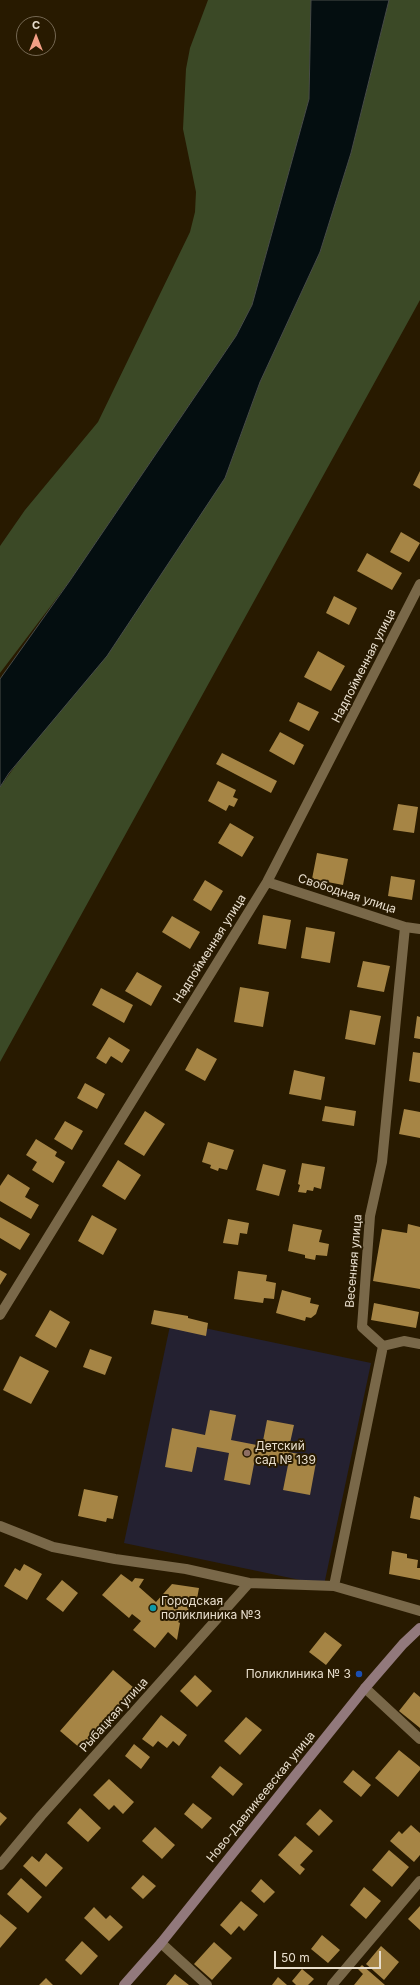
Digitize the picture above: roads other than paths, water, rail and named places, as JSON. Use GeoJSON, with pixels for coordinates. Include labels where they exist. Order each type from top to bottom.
{"type":"FeatureCollection","features":[{"type":"Feature","properties":{"kind":"street","name":"Надпойменная улица"},"geometry":{"type":"LineString","coordinates":[[0,1315],[267,882],[420,584]]}},
{"type":"Feature","properties":{"kind":"street","name":"Свободная улица"},"geometry":{"type":"LineString","coordinates":[[267,882],[405,926],[420,929]]}},
{"type":"Feature","properties":{"kind":"street","name":"Весенняя улица"},"geometry":{"type":"LineString","coordinates":[[383,1346],[362,1327],[370,1216],[382,1162],[405,926]]}},
{"type":"Feature","properties":{"kind":"street"},"geometry":{"type":"LineString","coordinates":[[334,1586],[383,1346],[404,1342],[420,1344]]}},
{"type":"Feature","properties":{"kind":"street"},"geometry":{"type":"LineString","coordinates":[[0,1526],[53,1546],[115,1559],[186,1569],[249,1583],[334,1586],[420,1611]]}},
{"type":"Feature","properties":{"kind":"street","name":"Рыбацкая улица"},"geometry":{"type":"LineString","coordinates":[[0,1865],[41,1816],[249,1583]]}},
{"type":"Feature","properties":{"kind":"street","name":"Ново-Давликеевская улица"},"geometry":{"type":"LineString","coordinates":[[124,1985],[160,1943],[365,1688],[403,1644],[420,1628]]}},
{"type":"Feature","properties":{"kind":"street"},"geometry":{"type":"LineString","coordinates":[[365,1688],[420,1739]]}},
{"type":"Feature","properties":{"kind":"street"},"geometry":{"type":"LineString","coordinates":[[332,1985],[420,1881]]}},
{"type":"Feature","properties":{"kind":"street"},"geometry":{"type":"LineString","coordinates":[[160,1943],[207,1985]]}},
{"type":"Feature","properties":{"kind":"place","name":"Детский сад № 139"},"geometry":{"type":"Point","coordinates":[247,1453]}},
{"type":"Feature","properties":{"kind":"place","name":"Городская поликлиника №3"},"geometry":{"type":"Point","coordinates":[153,1608]}},
{"type":"Feature","properties":{"kind":"place","name":"Поликлиника № 3"},"geometry":{"type":"Point","coordinates":[359,1674]}}]}
